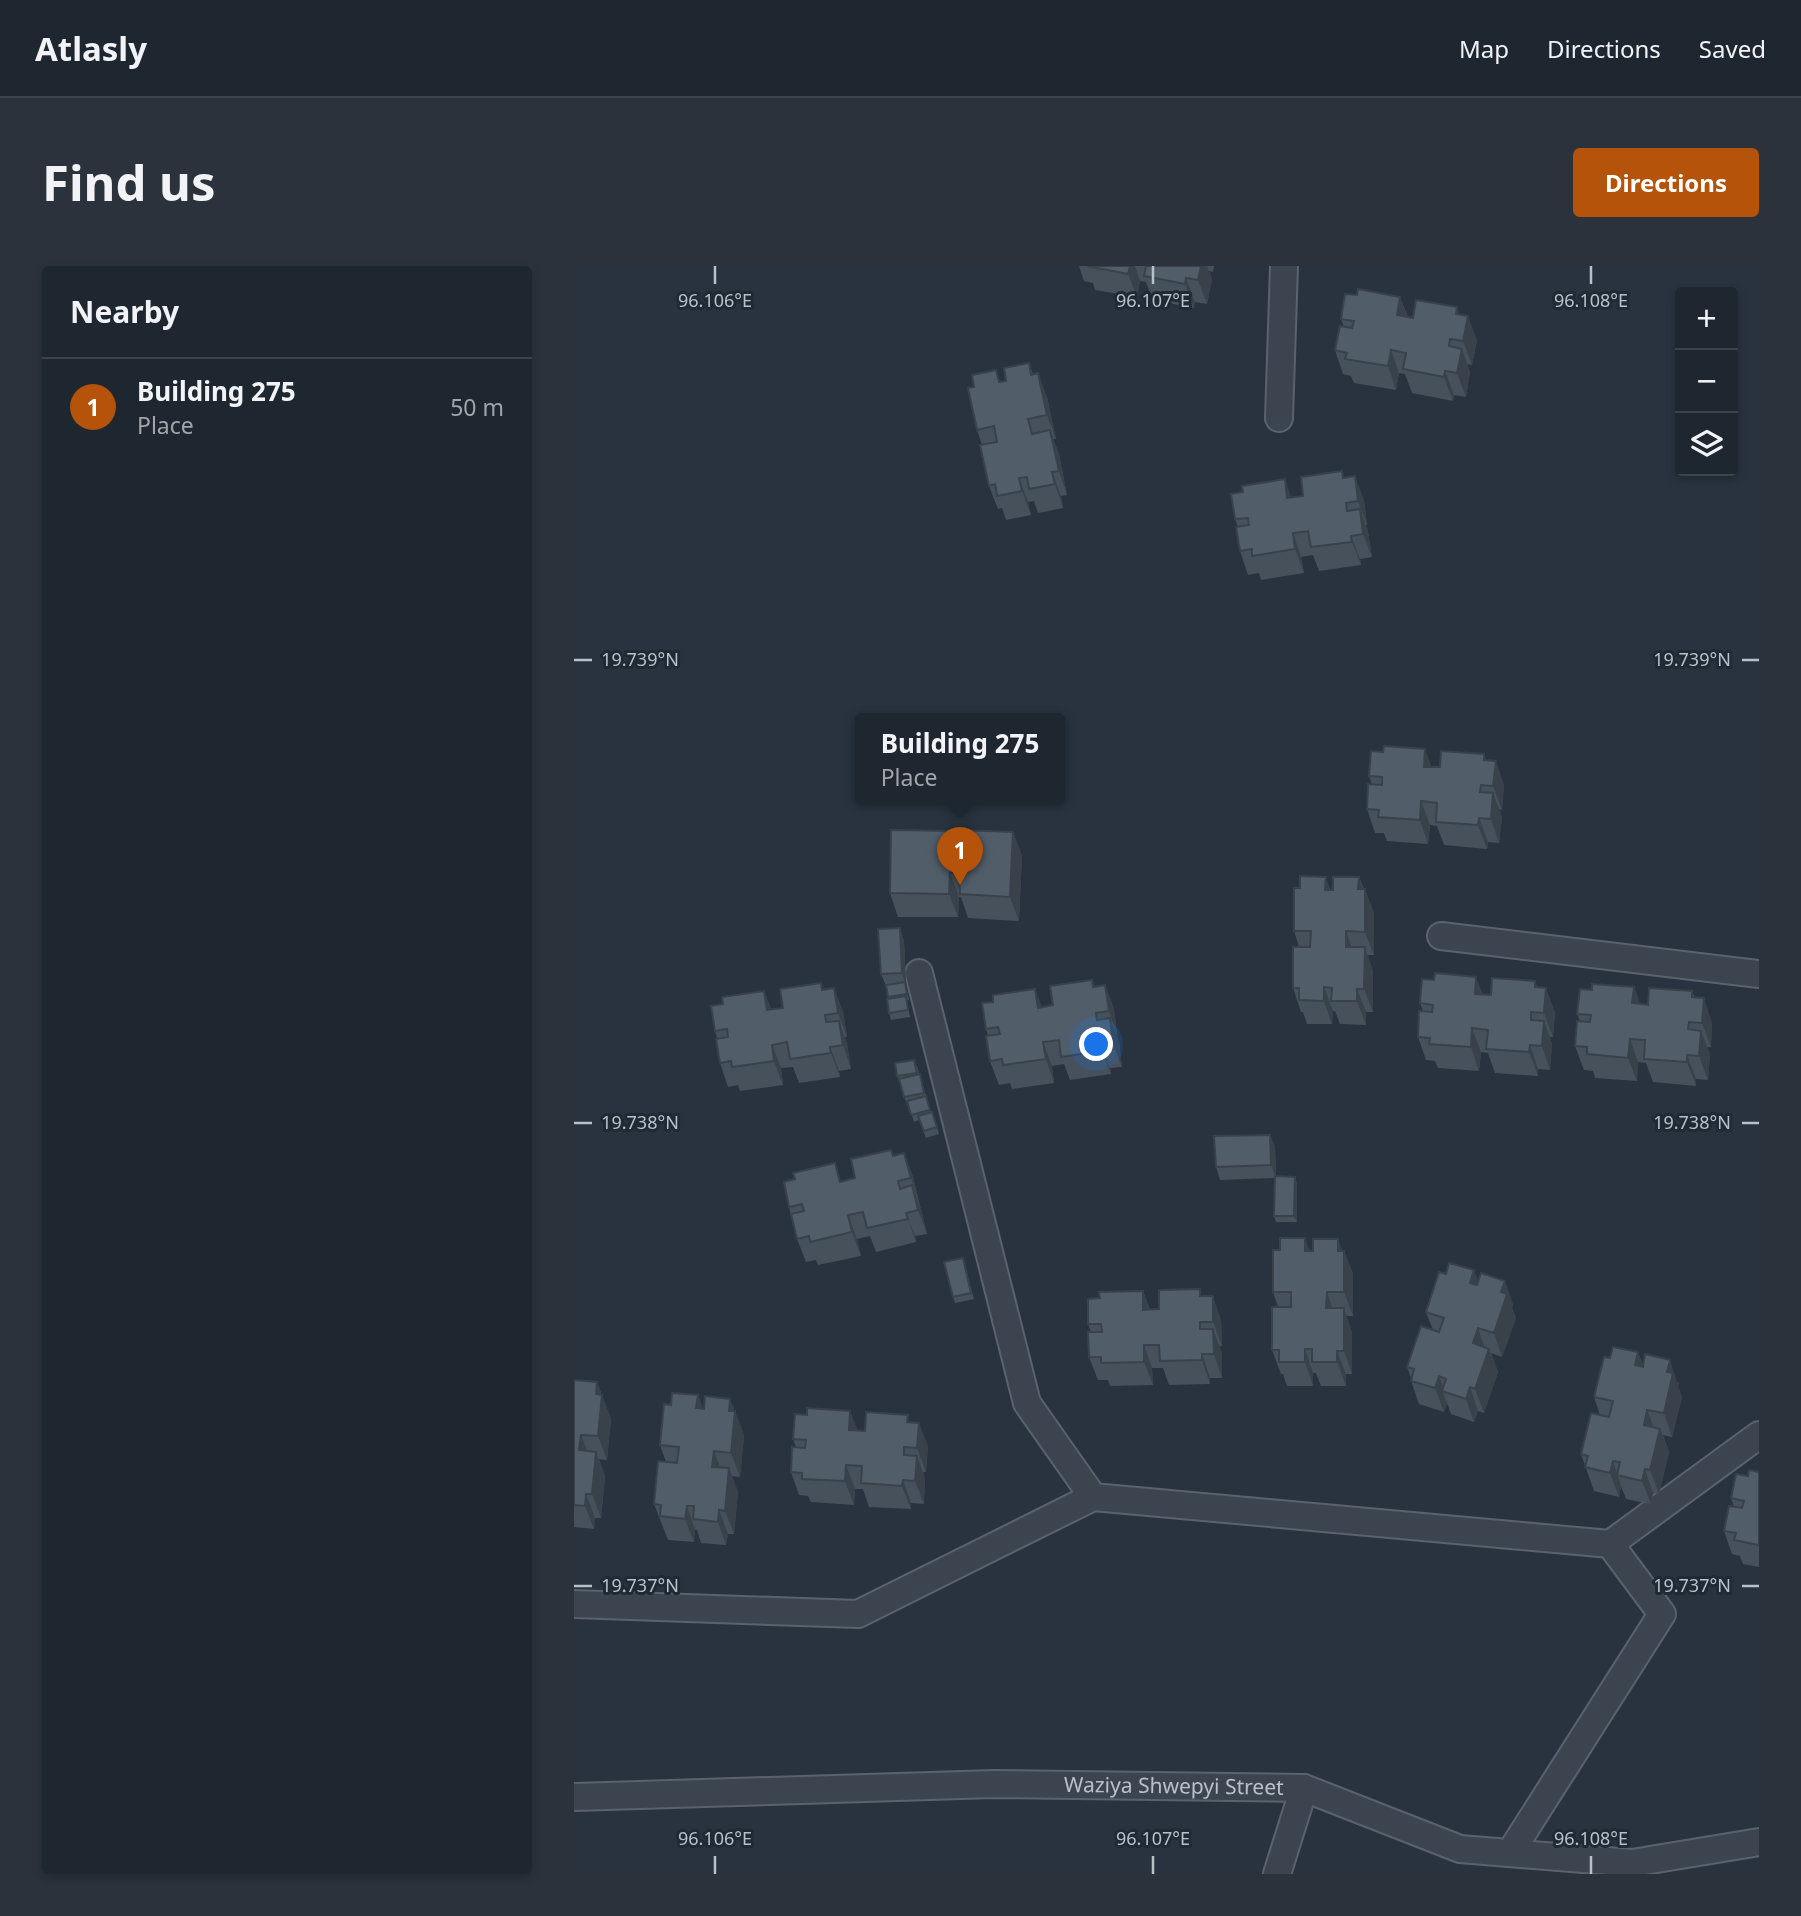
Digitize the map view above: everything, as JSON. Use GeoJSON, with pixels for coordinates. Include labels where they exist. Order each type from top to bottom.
{"type":"FeatureCollection","features":[{"type":"Feature","properties":{"kind":"street"},"geometry":{"type":"LineString","coordinates":[[1279,418],[1284,266]]}},
{"type":"Feature","properties":{"kind":"street"},"geometry":{"type":"LineString","coordinates":[[1441,936],[1759,974]]}},
{"type":"Feature","properties":{"kind":"street"},"geometry":{"type":"LineString","coordinates":[[919,974],[1027,1403],[1093,1497]]}},
{"type":"Feature","properties":{"kind":"street"},"geometry":{"type":"LineString","coordinates":[[574,1604],[858,1614],[1093,1497],[1610,1544],[1759,1435]]}},
{"type":"Feature","properties":{"kind":"street"},"geometry":{"type":"LineString","coordinates":[[1510,1853],[1661,1614],[1610,1544]]}},
{"type":"Feature","properties":{"kind":"street","name":"Waziya Shwepyi Street"},"geometry":{"type":"LineString","coordinates":[[574,1797],[994,1784],[1304,1788],[1460,1849],[1633,1868],[1759,1842]]}},
{"type":"Feature","properties":{"kind":"street"},"geometry":{"type":"LineString","coordinates":[[1277,1874],[1304,1788]]}},
{"type":"Feature","properties":{"kind":"building"},"geometry":{"type":"Polygon","coordinates":[[[1087,266],[1130,266],[1128,274],[1087,266]]]}},
{"type":"Feature","properties":{"kind":"building"},"geometry":{"type":"Polygon","coordinates":[[[1146,266],[1201,266],[1198,280],[1186,278],[1185,284],[1144,276],[1146,266]]]}},
{"type":"Feature","properties":{"kind":"building"},"geometry":{"type":"Polygon","coordinates":[[[1358,289],[1400,297],[1397,315],[1413,318],[1416,300],[1457,307],[1456,314],[1468,316],[1463,341],[1450,339],[1449,346],[1462,349],[1457,373],[1445,371],[1444,377],[1403,369],[1406,353],[1391,350],[1388,366],[1345,359],[1347,353],[1335,350],[1340,326],[1352,328],[1354,321],[1341,319],[1345,294],[1357,295],[1358,289]]]}},
{"type":"Feature","properties":{"kind":"building"},"geometry":{"type":"Polygon","coordinates":[[[1029,363],[1031,375],[1038,373],[1047,415],[1028,419],[1032,434],[1050,430],[1059,471],[1052,472],[1055,484],[1029,489],[1027,477],[1019,478],[1022,491],[997,496],[995,484],[989,486],[980,445],[997,442],[994,426],[977,430],[968,388],[974,387],[972,375],[996,370],[999,382],[1006,381],[1004,368],[1029,363]]]}},
{"type":"Feature","properties":{"kind":"building"},"geometry":{"type":"Polygon","coordinates":[[[1342,471],[1343,478],[1355,476],[1358,501],[1346,503],[1347,511],[1360,509],[1363,534],[1351,536],[1352,542],[1311,547],[1308,531],[1293,533],[1295,549],[1252,556],[1252,549],[1240,551],[1236,527],[1249,525],[1248,518],[1235,519],[1231,494],[1243,492],[1242,486],[1285,479],[1287,498],[1303,496],[1301,477],[1342,471]]]}},
{"type":"Feature","properties":{"kind":"building"},"geometry":{"type":"Polygon","coordinates":[[[1384,746],[1425,749],[1424,767],[1440,767],[1441,751],[1484,754],[1484,760],[1496,761],[1493,786],[1481,785],[1480,792],[1493,793],[1491,819],[1479,818],[1478,825],[1436,822],[1437,803],[1421,801],[1420,820],[1378,817],[1379,810],[1367,809],[1368,784],[1382,785],[1382,777],[1369,776],[1371,751],[1383,752],[1384,746]]]}},
{"type":"Feature","properties":{"kind":"building"},"geometry":{"type":"Polygon","coordinates":[[[891,830],[952,831],[951,850],[959,850],[960,830],[1013,832],[1010,897],[960,894],[959,873],[950,873],[949,894],[890,893],[891,830]]]}},
{"type":"Feature","properties":{"kind":"building"},"geometry":{"type":"Polygon","coordinates":[[[1300,876],[1326,877],[1325,890],[1333,890],[1333,877],[1359,877],[1358,889],[1365,889],[1365,932],[1346,931],[1346,947],[1365,947],[1364,989],[1357,989],[1357,1001],[1331,1001],[1332,988],[1324,987],[1324,1001],[1299,1000],[1299,988],[1293,988],[1293,947],[1310,947],[1311,931],[1294,931],[1294,888],[1300,888],[1300,876]]]}},
{"type":"Feature","properties":{"kind":"building"},"geometry":{"type":"Polygon","coordinates":[[[900,928],[902,973],[881,974],[878,929],[900,928]]]}},
{"type":"Feature","properties":{"kind":"building"},"geometry":{"type":"Polygon","coordinates":[[[1435,973],[1476,977],[1475,994],[1491,995],[1492,978],[1535,981],[1535,987],[1546,988],[1544,1013],[1531,1012],[1531,1020],[1544,1021],[1542,1046],[1530,1045],[1529,1052],[1486,1049],[1488,1030],[1472,1028],[1471,1047],[1429,1044],[1430,1038],[1418,1037],[1419,1011],[1432,1012],[1433,1005],[1420,1003],[1422,979],[1434,980],[1435,973]]]}},
{"type":"Feature","properties":{"kind":"building"},"geometry":{"type":"Polygon","coordinates":[[[1092,980],[1093,987],[1105,985],[1109,1011],[1096,1013],[1097,1020],[1110,1018],[1113,1043],[1101,1045],[1102,1051],[1061,1057],[1059,1040],[1043,1042],[1046,1059],[1003,1065],[1002,1059],[990,1061],[986,1036],[1000,1034],[998,1027],[986,1029],[982,1003],[993,1002],[993,995],[1035,989],[1038,1008],[1053,1005],[1050,986],[1092,980]]]}},
{"type":"Feature","properties":{"kind":"building"},"geometry":{"type":"Polygon","coordinates":[[[905,982],[907,994],[888,997],[886,985],[905,982]]]}},
{"type":"Feature","properties":{"kind":"building"},"geometry":{"type":"Polygon","coordinates":[[[821,983],[822,990],[834,988],[838,1013],[825,1015],[826,1022],[839,1021],[843,1045],[830,1047],[831,1053],[790,1059],[787,1042],[772,1045],[774,1061],[732,1067],[731,1061],[720,1063],[716,1039],[728,1037],[727,1029],[715,1031],[711,1006],[723,1004],[722,997],[764,991],[767,1010],[783,1008],[780,989],[821,983]]]}},
{"type":"Feature","properties":{"kind":"building"},"geometry":{"type":"Polygon","coordinates":[[[1592,984],[1634,987],[1632,1003],[1648,1005],[1649,988],[1692,991],[1692,997],[1704,998],[1702,1023],[1689,1022],[1688,1029],[1701,1031],[1699,1056],[1687,1055],[1687,1062],[1644,1059],[1645,1040],[1630,1039],[1628,1058],[1587,1054],[1587,1047],[1575,1046],[1577,1021],[1590,1022],[1591,1015],[1577,1014],[1580,989],[1592,990],[1592,984]]]}},
{"type":"Feature","properties":{"kind":"building"},"geometry":{"type":"Polygon","coordinates":[[[906,996],[908,1010],[889,1013],[887,999],[906,996]]]}},
{"type":"Feature","properties":{"kind":"building"},"geometry":{"type":"Polygon","coordinates":[[[914,1060],[917,1073],[897,1076],[895,1063],[914,1060]]]}},
{"type":"Feature","properties":{"kind":"building"},"geometry":{"type":"Polygon","coordinates":[[[920,1074],[924,1093],[904,1097],[899,1079],[920,1074]]]}},
{"type":"Feature","properties":{"kind":"building"},"geometry":{"type":"Polygon","coordinates":[[[926,1096],[930,1110],[911,1115],[907,1101],[926,1096]]]}},
{"type":"Feature","properties":{"kind":"building"},"geometry":{"type":"Polygon","coordinates":[[[932,1112],[937,1127],[924,1131],[918,1116],[932,1112]]]}},
{"type":"Feature","properties":{"kind":"building"},"geometry":{"type":"Polygon","coordinates":[[[1270,1135],[1271,1165],[1216,1167],[1214,1136],[1270,1135]]]}},
{"type":"Feature","properties":{"kind":"building"},"geometry":{"type":"Polygon","coordinates":[[[891,1150],[893,1156],[904,1153],[911,1178],[898,1181],[900,1189],[912,1185],[918,1210],[906,1213],[908,1219],[867,1228],[863,1212],[848,1215],[852,1232],[810,1242],[809,1236],[797,1239],[791,1214],[804,1211],[802,1204],[789,1207],[784,1182],[795,1179],[793,1173],[835,1163],[840,1182],[855,1178],[851,1159],[891,1150]]]}},
{"type":"Feature","properties":{"kind":"building"},"geometry":{"type":"Polygon","coordinates":[[[1275,1176],[1295,1177],[1294,1216],[1274,1216],[1275,1176]]]}},
{"type":"Feature","properties":{"kind":"building"},"geometry":{"type":"Polygon","coordinates":[[[1280,1238],[1305,1238],[1305,1251],[1313,1251],[1313,1239],[1338,1239],[1338,1251],[1344,1251],[1344,1292],[1327,1292],[1326,1308],[1344,1308],[1344,1351],[1337,1351],[1337,1362],[1312,1362],[1312,1349],[1305,1349],[1305,1362],[1279,1362],[1279,1350],[1272,1350],[1272,1307],[1291,1307],[1291,1292],[1273,1292],[1273,1250],[1280,1250],[1280,1238]]]}},
{"type":"Feature","properties":{"kind":"building"},"geometry":{"type":"Polygon","coordinates":[[[963,1258],[971,1293],[953,1297],[944,1262],[963,1258]]]}},
{"type":"Feature","properties":{"kind":"building"},"geometry":{"type":"Polygon","coordinates":[[[1449,1263],[1474,1270],[1470,1283],[1477,1285],[1481,1273],[1505,1281],[1501,1292],[1507,1294],[1494,1333],[1478,1328],[1473,1343],[1489,1349],[1475,1389],[1470,1387],[1466,1399],[1442,1391],[1446,1379],[1439,1376],[1435,1388],[1411,1381],[1414,1369],[1407,1367],[1421,1326],[1439,1332],[1444,1318],[1426,1312],[1439,1272],[1446,1274],[1449,1263]]]}},
{"type":"Feature","properties":{"kind":"building"},"geometry":{"type":"Polygon","coordinates":[[[1200,1289],[1200,1296],[1213,1296],[1213,1322],[1200,1322],[1200,1329],[1213,1329],[1214,1354],[1202,1354],[1202,1360],[1160,1361],[1159,1345],[1144,1345],[1144,1362],[1101,1363],[1101,1357],[1089,1357],[1088,1332],[1102,1332],[1101,1324],[1088,1324],[1088,1299],[1100,1298],[1099,1292],[1143,1291],[1143,1310],[1159,1309],[1159,1290],[1200,1289]]]}},
{"type":"Feature","properties":{"kind":"building"},"geometry":{"type":"Polygon","coordinates":[[[1613,1347],[1638,1352],[1635,1365],[1643,1367],[1645,1354],[1670,1360],[1667,1372],[1673,1373],[1664,1413],[1647,1410],[1644,1425],[1660,1429],[1650,1470],[1645,1469],[1642,1481],[1617,1475],[1620,1462],[1613,1461],[1610,1473],[1585,1467],[1588,1456],[1581,1454],[1591,1413],[1609,1417],[1613,1401],[1594,1397],[1604,1357],[1610,1358],[1613,1347]]]}},
{"type":"Feature","properties":{"kind":"building"},"geometry":{"type":"Polygon","coordinates":[[[574,1380],[597,1382],[596,1394],[602,1395],[598,1436],[581,1435],[579,1450],[596,1452],[592,1494],[586,1494],[585,1506],[574,1505],[574,1380]]]}},
{"type":"Feature","properties":{"kind":"building"},"geometry":{"type":"Polygon","coordinates":[[[672,1393],[698,1395],[696,1408],[704,1409],[705,1396],[730,1399],[729,1411],[735,1411],[731,1453],[714,1451],[712,1467],[729,1468],[725,1511],[719,1510],[718,1522],[693,1519],[694,1506],[687,1506],[685,1519],[660,1516],[661,1505],[654,1504],[658,1461],[677,1463],[679,1447],[660,1445],[664,1404],[671,1405],[672,1393]]]}},
{"type":"Feature","properties":{"kind":"building"},"geometry":{"type":"Polygon","coordinates":[[[807,1408],[850,1411],[849,1430],[865,1431],[866,1412],[908,1415],[907,1422],[919,1423],[917,1448],[904,1447],[904,1455],[917,1456],[915,1481],[903,1480],[902,1486],[861,1483],[862,1466],[846,1465],[845,1481],[802,1479],[802,1473],[791,1472],[792,1447],[805,1448],[806,1440],[793,1439],[795,1414],[807,1415],[807,1408]]]}},
{"type":"Feature","properties":{"kind":"building"},"geometry":{"type":"Polygon","coordinates":[[[1749,1470],[1759,1472],[1759,1545],[1734,1540],[1736,1533],[1724,1531],[1729,1506],[1742,1508],[1744,1501],[1731,1498],[1736,1474],[1748,1476],[1749,1470]]]}},
{"type":"Feature","properties":{"kind":"place","name":"Building 275"},"geometry":{"type":"Point","coordinates":[960,885]}}]}
